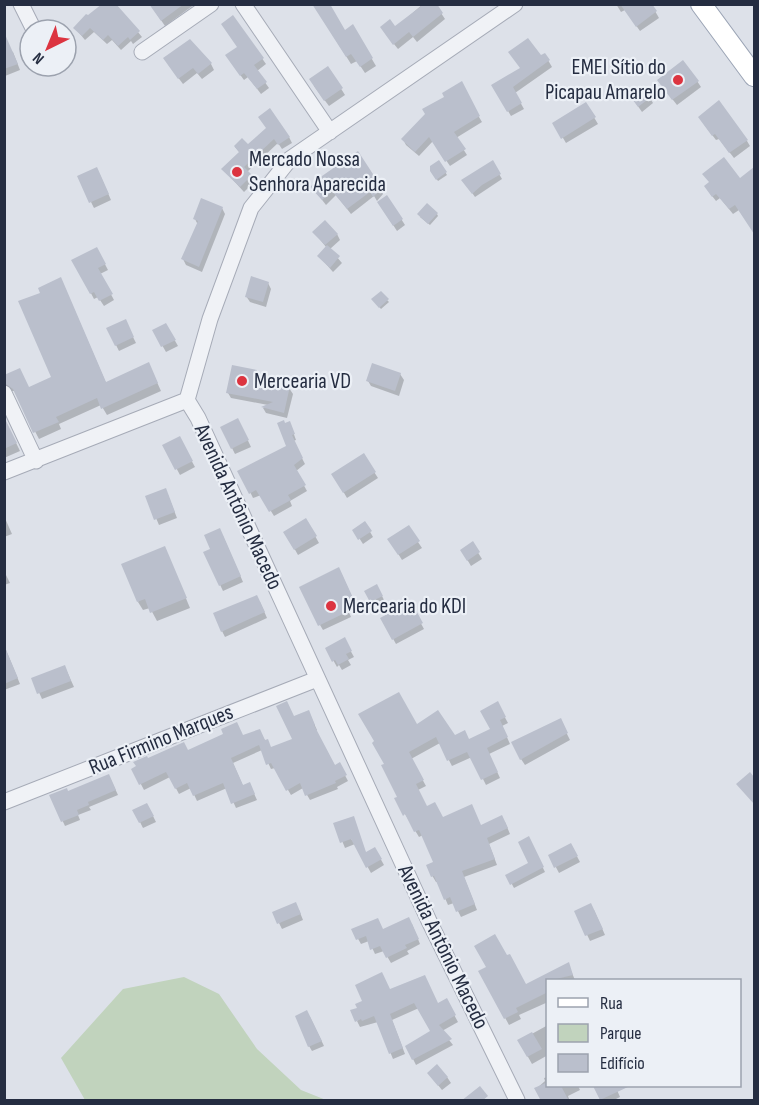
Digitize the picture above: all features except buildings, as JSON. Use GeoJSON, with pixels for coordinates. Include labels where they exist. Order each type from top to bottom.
{"type":"FeatureCollection","features":[{"type":"Feature","properties":{"kind":"main road"},"geometry":{"type":"LineString","coordinates":[[701,4],[754,76]]}},
{"type":"Feature","properties":{"kind":"street"},"geometry":{"type":"LineString","coordinates":[[21,4],[28,18]]}},
{"type":"Feature","properties":{"kind":"street"},"geometry":{"type":"LineString","coordinates":[[142,52],[211,4]]}},
{"type":"Feature","properties":{"kind":"street"},"geometry":{"type":"LineString","coordinates":[[243,4],[330,132]]}},
{"type":"Feature","properties":{"kind":"street","name":"Avenida Antônio Macedo"},"geometry":{"type":"LineString","coordinates":[[515,4],[291,159],[251,208],[210,319],[187,400],[198,418],[429,921],[517,1101]]}},
{"type":"Feature","properties":{"kind":"street"},"geometry":{"type":"LineString","coordinates":[[4,393],[36,461]]}},
{"type":"Feature","properties":{"kind":"street"},"geometry":{"type":"LineString","coordinates":[[4,472],[187,400]]}},
{"type":"Feature","properties":{"kind":"street","name":"Rua Firmino Marques"},"geometry":{"type":"LineString","coordinates":[[4,802],[317,679]]}},
{"type":"Feature","properties":{"kind":"green space"},"geometry":{"type":"Polygon","coordinates":[[[184,977],[219,994],[257,1049],[301,1090],[326,1100],[85,1100],[61,1058],[123,989],[184,977]]]}},
{"type":"Feature","properties":{"kind":"place","name":"EMEI Sítio do Picapau Amarelo"},"geometry":{"type":"Point","coordinates":[678,80]}},
{"type":"Feature","properties":{"kind":"place","name":"Mercado Nossa Senhora Aparecida"},"geometry":{"type":"Point","coordinates":[237,172]}},
{"type":"Feature","properties":{"kind":"place","name":"Mercearia VD"},"geometry":{"type":"Point","coordinates":[242,381]}},
{"type":"Feature","properties":{"kind":"place","name":"Mercearia do KDI"},"geometry":{"type":"Point","coordinates":[331,606]}}]}
